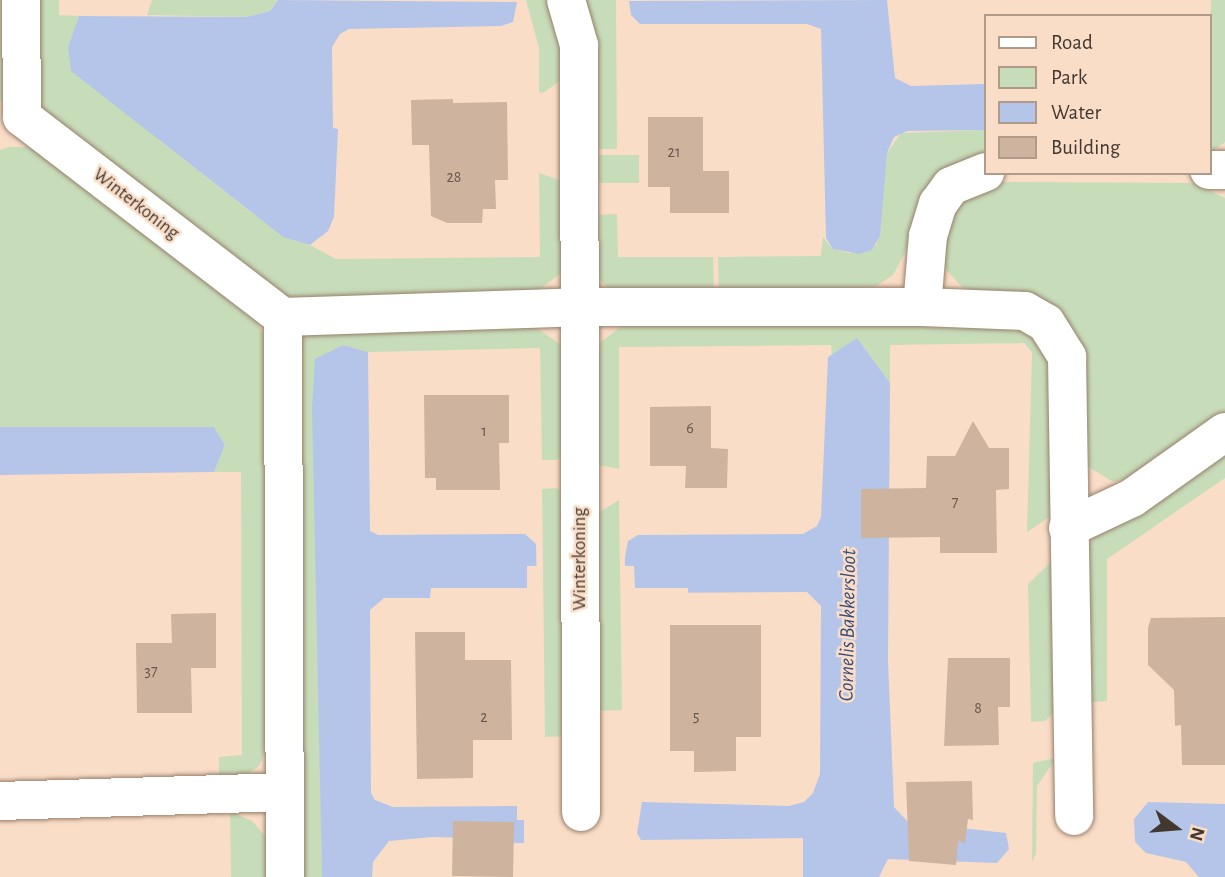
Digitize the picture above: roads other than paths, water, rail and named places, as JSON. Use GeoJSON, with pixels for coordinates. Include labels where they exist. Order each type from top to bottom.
{"type":"FeatureCollection","features":[{"type":"Feature","properties":{"kind":"street","name":"Winterkoning"},"geometry":{"type":"LineString","coordinates":[[21,0],[11,125],[283,317]]}},
{"type":"Feature","properties":{"kind":"street","name":"Winterkoning"},"geometry":{"type":"LineString","coordinates":[[566,0],[579,45],[581,812]]}},
{"type":"Feature","properties":{"kind":"street"},"geometry":{"type":"LineString","coordinates":[[922,307],[928,236],[938,204],[951,186],[984,172]]}},
{"type":"Feature","properties":{"kind":"street"},"geometry":{"type":"LineString","coordinates":[[285,877],[283,317],[579,307],[922,307],[1025,311],[1046,323],[1067,357],[1074,816]]}},
{"type":"Feature","properties":{"kind":"street"},"geometry":{"type":"LineString","coordinates":[[1068,528],[1132,498],[1225,432]]}},
{"type":"Feature","properties":{"kind":"street"},"geometry":{"type":"LineString","coordinates":[[0,801],[285,792]]}},
{"type":"Feature","properties":{"kind":"water"},"geometry":{"type":"Polygon","coordinates":[[[278,0],[517,2],[513,22],[501,26],[349,29],[340,34],[332,47],[333,128],[338,129],[334,217],[328,231],[310,245],[283,237],[71,71],[68,47],[79,16],[246,17],[270,11],[278,0]]]}},
{"type":"Feature","properties":{"kind":"water"},"geometry":{"type":"Polygon","coordinates":[[[887,0],[895,78],[911,86],[984,84],[984,130],[907,131],[894,137],[887,153],[880,236],[872,250],[859,254],[833,249],[826,238],[821,29],[807,24],[640,24],[631,15],[629,1],[887,0]]]}},
{"type":"Feature","properties":{"kind":"water","name":"Cornelis Bakkersloot"},"geometry":{"type":"Polygon","coordinates":[[[857,338],[890,383],[888,661],[894,807],[908,822],[1006,833],[1009,849],[997,863],[888,859],[879,877],[803,877],[803,838],[641,840],[637,833],[642,802],[789,806],[804,802],[813,793],[820,774],[821,606],[807,592],[640,593],[625,580],[625,557],[628,541],[638,535],[803,534],[817,526],[821,517],[828,357],[857,338]]]}},
{"type":"Feature","properties":{"kind":"water"},"geometry":{"type":"Polygon","coordinates":[[[343,345],[368,352],[370,531],[378,535],[525,534],[536,544],[537,598],[384,598],[370,610],[371,793],[375,800],[393,807],[517,806],[517,820],[524,820],[524,843],[474,844],[473,838],[432,837],[389,841],[373,862],[372,877],[322,877],[312,408],[315,359],[343,345]]]}},
{"type":"Feature","properties":{"kind":"water"},"geometry":{"type":"Polygon","coordinates":[[[0,427],[214,427],[225,445],[214,472],[0,475],[0,427]]]}},
{"type":"Feature","properties":{"kind":"water"},"geometry":{"type":"Polygon","coordinates":[[[1148,802],[1225,804],[1225,877],[1199,877],[1186,862],[1146,853],[1135,842],[1134,819],[1148,802]]]}}]}
